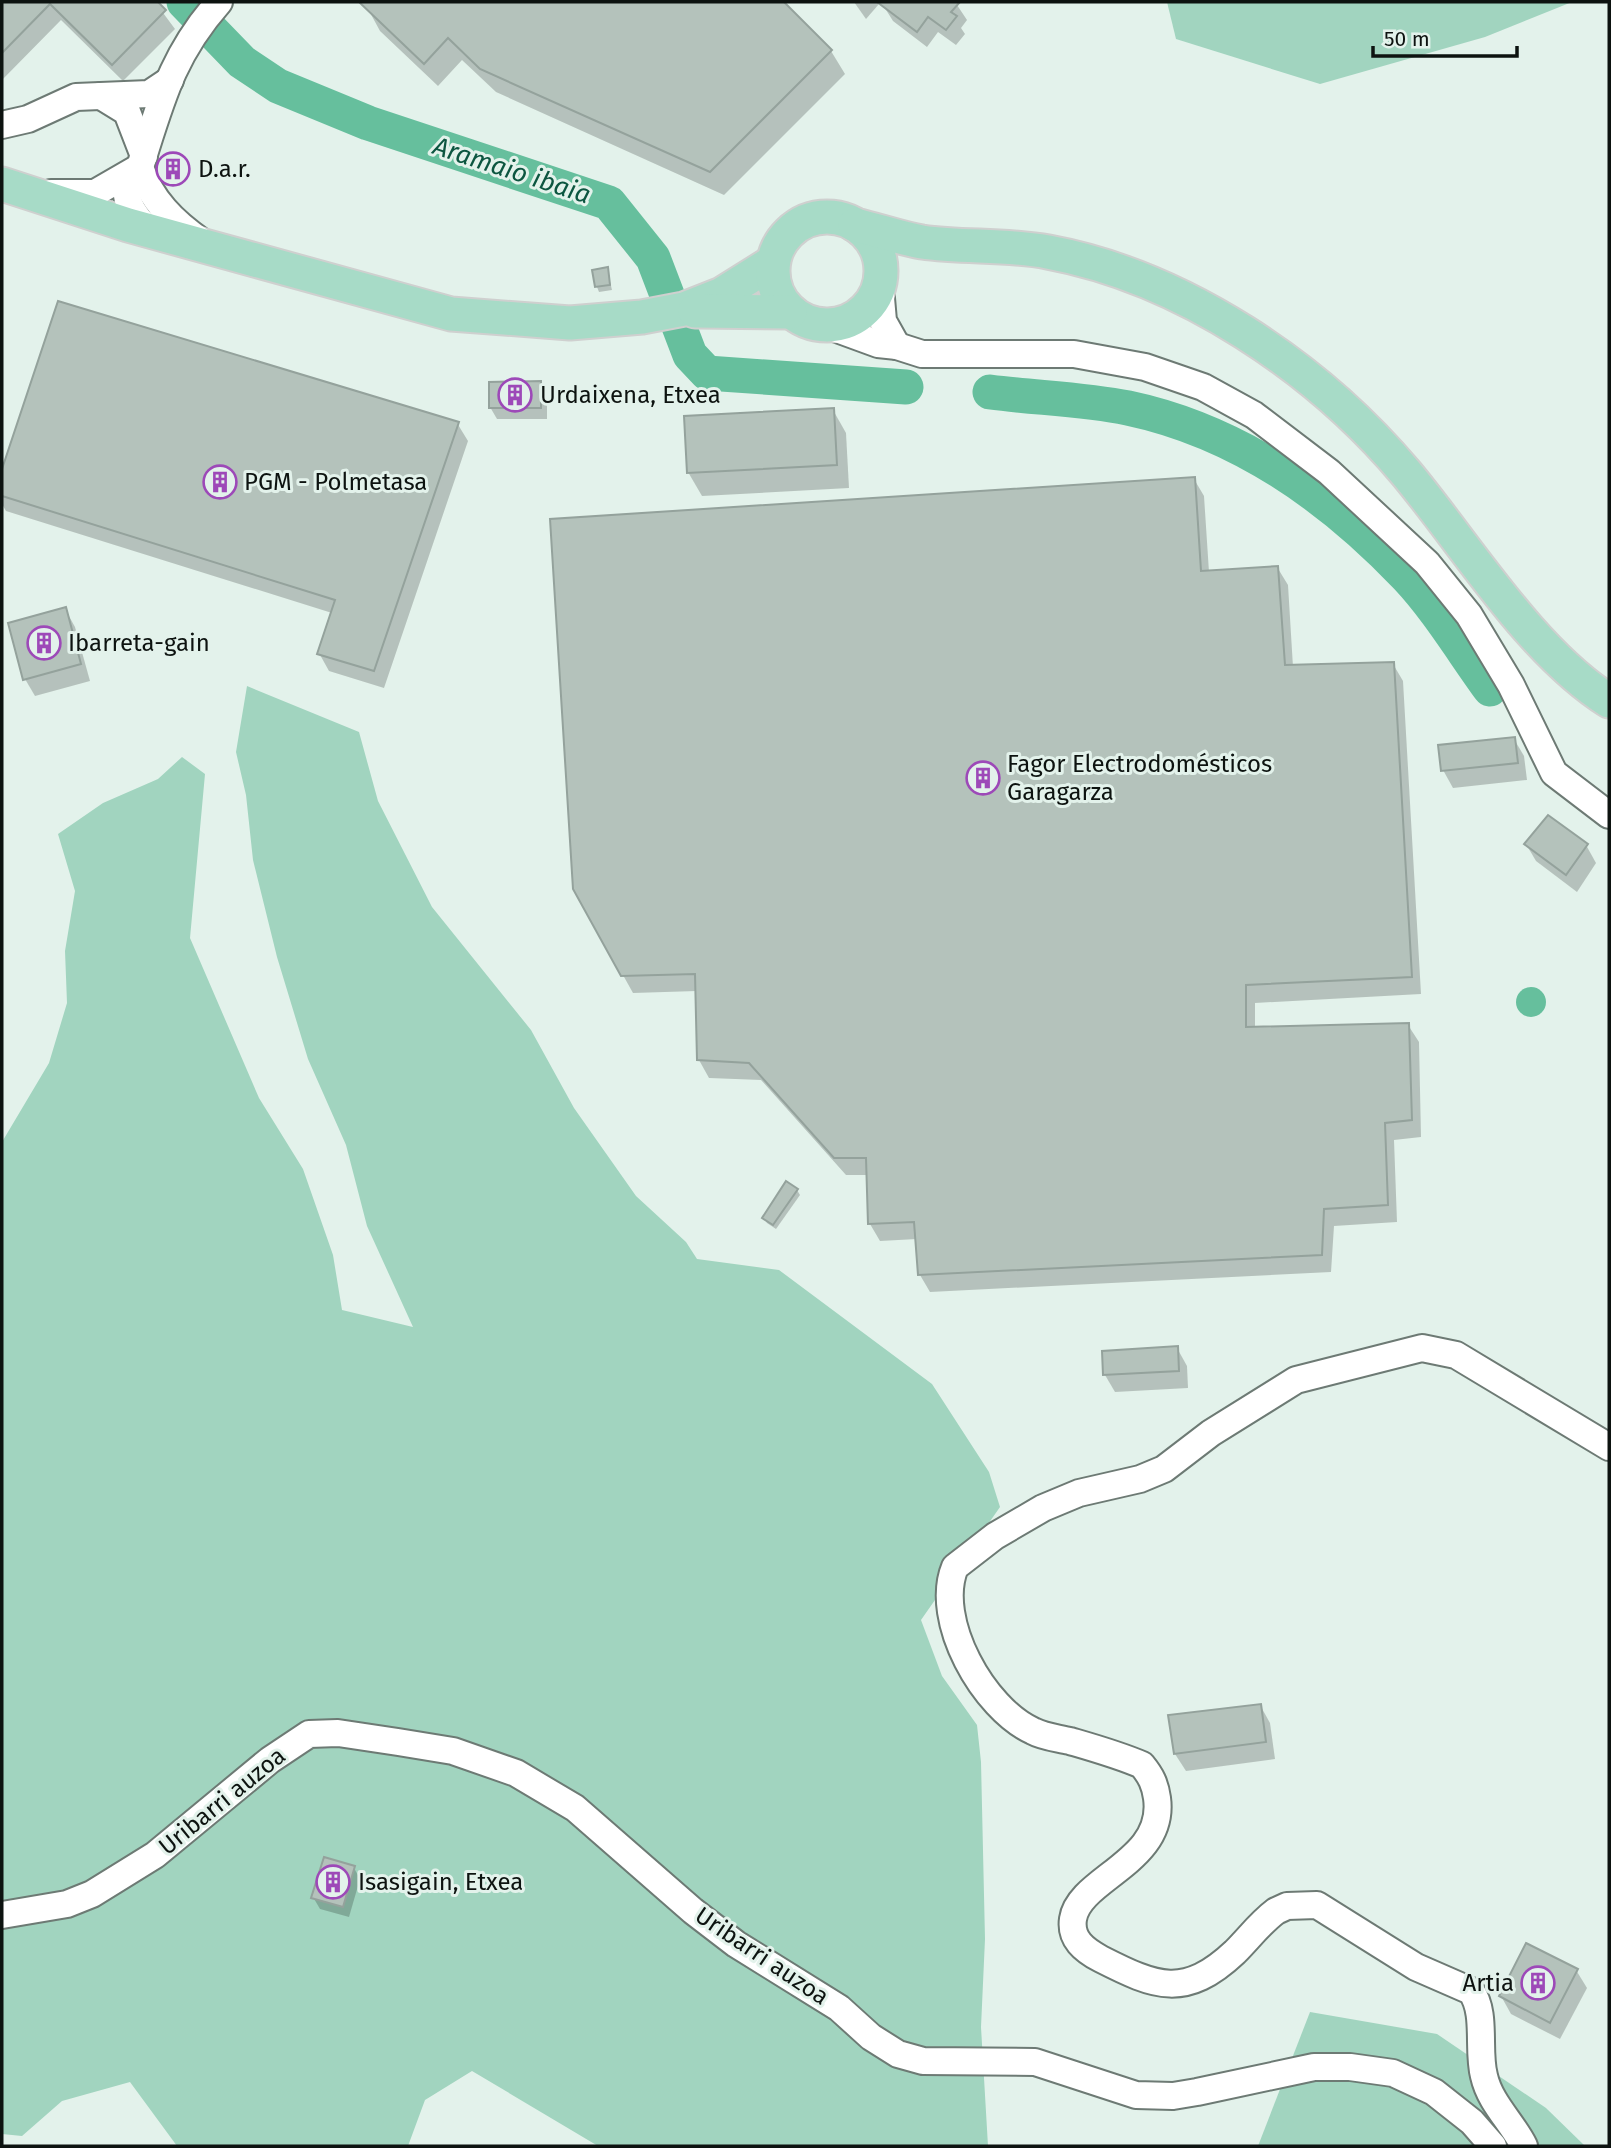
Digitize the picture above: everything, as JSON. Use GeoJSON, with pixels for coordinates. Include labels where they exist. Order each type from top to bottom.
{"type":"FeatureCollection","features":[{"type":"Feature","properties":{"kind":"main road"},"geometry":{"type":"LineString","coordinates":[[16,189],[87,212],[140,220],[209,247],[450,314],[570,323],[642,317],[685,309],[790,312]]}},
{"type":"Feature","properties":{"kind":"main road"},"geometry":{"type":"LineString","coordinates":[[855,225],[875,244],[881,277],[870,304],[855,318],[826,325],[810,323],[790,312],[779,298],[773,280],[773,262],[778,247],[800,223],[821,217],[843,219],[855,225],[921,242],[1048,252],[1153,281],[1245,331],[1327,396],[1365,431],[1404,471],[1533,632],[1575,677],[1609,701]]}},
{"type":"Feature","properties":{"kind":"main road"},"geometry":{"type":"LineString","coordinates":[[881,277],[915,253],[948,245]]}},
{"type":"Feature","properties":{"kind":"main road"},"geometry":{"type":"LineString","coordinates":[[685,309],[722,293],[773,262]]}},
{"type":"Feature","properties":{"kind":"street"},"geometry":{"type":"LineString","coordinates":[[140,220],[140,171],[177,58],[192,33],[218,3]]}},
{"type":"Feature","properties":{"kind":"street"},"geometry":{"type":"LineString","coordinates":[[2,125],[28,119],[76,97],[96,94],[136,97],[149,94],[170,80]]}},
{"type":"Feature","properties":{"kind":"street"},"geometry":{"type":"LineString","coordinates":[[96,94],[139,119],[155,121]]}},
{"type":"Feature","properties":{"kind":"street"},"geometry":{"type":"LineString","coordinates":[[127,112],[140,171],[168,216],[209,247]]}},
{"type":"Feature","properties":{"kind":"street"},"geometry":{"type":"LineString","coordinates":[[16,189],[95,193],[140,171]]}},
{"type":"Feature","properties":{"kind":"street"},"geometry":{"type":"LineString","coordinates":[[881,277],[883,320],[897,346]]}},
{"type":"Feature","properties":{"kind":"street"},"geometry":{"type":"LineString","coordinates":[[826,325],[878,344],[897,346],[922,354],[1074,354],[1145,367],[1203,387],[1254,415],[1329,472],[1427,563],[1469,615],[1511,685],[1555,773],[1609,815]]}},
{"type":"Feature","properties":{"kind":"street"},"geometry":{"type":"LineString","coordinates":[[1524,2146],[1490,2092],[1483,2075],[1478,2008],[1471,1991],[1416,1967],[1317,1905],[1287,1906],[1276,1911],[1223,1962],[1205,1976],[1184,1984],[1154,1983],[1089,1953],[1077,1941],[1073,1930],[1077,1906],[1142,1849],[1155,1828],[1158,1807],[1156,1787],[1151,1775],[1142,1765],[1034,1732],[1012,1718],[992,1699],[969,1662],[960,1642],[949,1595],[956,1567],[1012,1525],[1079,1493],[1140,1479],[1164,1469],[1211,1433],[1296,1380],[1422,1348],[1456,1355],[1609,1447]]}},
{"type":"Feature","properties":{"kind":"street","name":"Uribarri auzoa"},"geometry":{"type":"LineString","coordinates":[[2,1915],[68,1904],[96,1891],[155,1855],[270,1760],[309,1734],[338,1733],[398,1742],[453,1751],[516,1773],[575,1808],[693,1911],[736,1944],[839,2008],[871,2037],[898,2054],[923,2061],[1035,2062],[1136,2095],[1173,2096],[1314,2067],[1350,2067],[1393,2073],[1434,2092],[1472,2122],[1493,2146]]}},
{"type":"Feature","properties":{"kind":"shaded area"},"geometry":{"type":"Polygon","coordinates":[[[1167,2],[1572,2],[1485,37],[1320,84],[1176,39],[1167,2]]]}},
{"type":"Feature","properties":{"kind":"shaded area"},"geometry":{"type":"Polygon","coordinates":[[[247,686],[359,732],[378,801],[432,907],[531,1030],[574,1108],[636,1196],[686,1242],[697,1259],[779,1270],[932,1384],[989,1472],[1000,1507],[921,1620],[942,1676],[977,1725],[981,1762],[985,1939],[981,2027],[988,2146],[598,2146],[472,2071],[425,2100],[408,2146],[177,2146],[130,2082],[62,2101],[22,2136],[2,2134],[2,1142],[49,1063],[67,1003],[65,951],[75,891],[58,834],[103,803],[158,779],[182,757],[205,774],[190,938],[259,1098],[303,1169],[333,1255],[342,1310],[413,1327],[367,1226],[346,1145],[308,1059],[277,957],[253,860],[246,795],[236,752],[247,686]]]}},
{"type":"Feature","properties":{"kind":"shaded area"},"geometry":{"type":"Polygon","coordinates":[[[1531,987],[1542,991],[1546,1002],[1542,1013],[1531,1017],[1520,1013],[1516,1002],[1520,991],[1531,987]]]}},
{"type":"Feature","properties":{"kind":"shaded area"},"geometry":{"type":"Polygon","coordinates":[[[1310,2012],[1437,2034],[1546,2108],[1585,2146],[1258,2146],[1310,2012]]]}},
{"type":"Feature","properties":{"kind":"building"},"geometry":{"type":"Polygon","coordinates":[[[2,2],[158,2],[166,10],[112,65],[50,4],[2,53],[2,2]]]}},
{"type":"Feature","properties":{"kind":"building"},"geometry":{"type":"Polygon","coordinates":[[[359,2],[784,2],[832,50],[710,172],[480,69],[448,38],[424,64],[359,2]]]}},
{"type":"Feature","properties":{"kind":"building"},"geometry":{"type":"Polygon","coordinates":[[[877,2],[960,2],[951,12],[957,16],[946,30],[928,17],[917,32],[877,2]]]}},
{"type":"Feature","properties":{"kind":"building"},"geometry":{"type":"Polygon","coordinates":[[[608,267],[610,285],[595,287],[592,270],[608,267]]]}},
{"type":"Feature","properties":{"kind":"building","name":"PGM - Polmetasa"},"geometry":{"type":"Polygon","coordinates":[[[58,301],[459,422],[374,671],[317,654],[335,600],[2,496],[2,469],[58,301]]]}},
{"type":"Feature","properties":{"kind":"building","name":"Urdaixena, Etxea"},"geometry":{"type":"Polygon","coordinates":[[[541,381],[541,408],[489,408],[489,382],[541,381]]]}},
{"type":"Feature","properties":{"kind":"building"},"geometry":{"type":"Polygon","coordinates":[[[834,408],[837,465],[687,473],[684,416],[834,408]]]}},
{"type":"Feature","properties":{"kind":"building","name":"Fagor Electrodomésticos Garagarza"},"geometry":{"type":"Polygon","coordinates":[[[1195,477],[1201,571],[1278,566],[1285,665],[1394,662],[1412,977],[1246,985],[1246,1027],[1409,1023],[1412,1120],[1385,1123],[1388,1205],[1324,1209],[1322,1255],[918,1275],[914,1222],[868,1224],[866,1158],[834,1158],[749,1063],[697,1060],[695,974],[621,976],[573,889],[550,519],[1195,477]]]}},
{"type":"Feature","properties":{"kind":"building","name":"Ibarreta-gain"},"geometry":{"type":"Polygon","coordinates":[[[66,607],[81,664],[23,680],[8,623],[66,607]]]}},
{"type":"Feature","properties":{"kind":"building"},"geometry":{"type":"Polygon","coordinates":[[[1515,737],[1518,763],[1441,771],[1438,745],[1515,737]]]}},
{"type":"Feature","properties":{"kind":"building"},"geometry":{"type":"Polygon","coordinates":[[[1548,815],[1588,844],[1566,875],[1524,844],[1548,815]]]}},
{"type":"Feature","properties":{"kind":"building"},"geometry":{"type":"Polygon","coordinates":[[[786,1181],[798,1189],[773,1225],[762,1218],[786,1181]]]}},
{"type":"Feature","properties":{"kind":"building"},"geometry":{"type":"Polygon","coordinates":[[[1178,1346],[1179,1371],[1103,1375],[1102,1351],[1178,1346]]]}},
{"type":"Feature","properties":{"kind":"building"},"geometry":{"type":"Polygon","coordinates":[[[1261,1704],[1266,1742],[1174,1754],[1168,1715],[1261,1704]]]}},
{"type":"Feature","properties":{"kind":"building","name":"Isasigain, Etxea"},"geometry":{"type":"Polygon","coordinates":[[[324,1857],[355,1866],[343,1907],[311,1898],[324,1857]]]}},
{"type":"Feature","properties":{"kind":"building","name":"Artia"},"geometry":{"type":"Polygon","coordinates":[[[1526,1943],[1578,1969],[1550,2023],[1499,1996],[1526,1943]]]}},
{"type":"Feature","properties":{"kind":"waterway","name":"Aramaio ibaia"},"geometry":{"type":"LineString","coordinates":[[184,2],[242,62],[278,86],[368,123],[609,203],[653,258],[690,355],[707,373],[906,387]]}},
{"type":"Feature","properties":{"kind":"waterway","name":"Aramaio ibaia"},"geometry":{"type":"LineString","coordinates":[[990,392],[1128,408],[1207,433],[1280,471],[1347,520],[1407,577],[1440,617],[1490,689]]}},
{"type":"Feature","properties":{"kind":"place","name":"D.a.r."},"geometry":{"type":"Point","coordinates":[173,169]}},
{"type":"Feature","properties":{"kind":"place","name":"Urdaixena, Etxea"},"geometry":{"type":"Point","coordinates":[515,395]}},
{"type":"Feature","properties":{"kind":"place","name":"PGM - Polmetasa"},"geometry":{"type":"Point","coordinates":[220,482]}},
{"type":"Feature","properties":{"kind":"place","name":"Ibarreta-gain"},"geometry":{"type":"Point","coordinates":[44,643]}},
{"type":"Feature","properties":{"kind":"place","name":"Fagor Electrodomésticos Garagarza"},"geometry":{"type":"Point","coordinates":[983,778]}},
{"type":"Feature","properties":{"kind":"place","name":"Isasigain, Etxea"},"geometry":{"type":"Point","coordinates":[333,1882]}},
{"type":"Feature","properties":{"kind":"place","name":"Artia"},"geometry":{"type":"Point","coordinates":[1538,1983]}}]}
